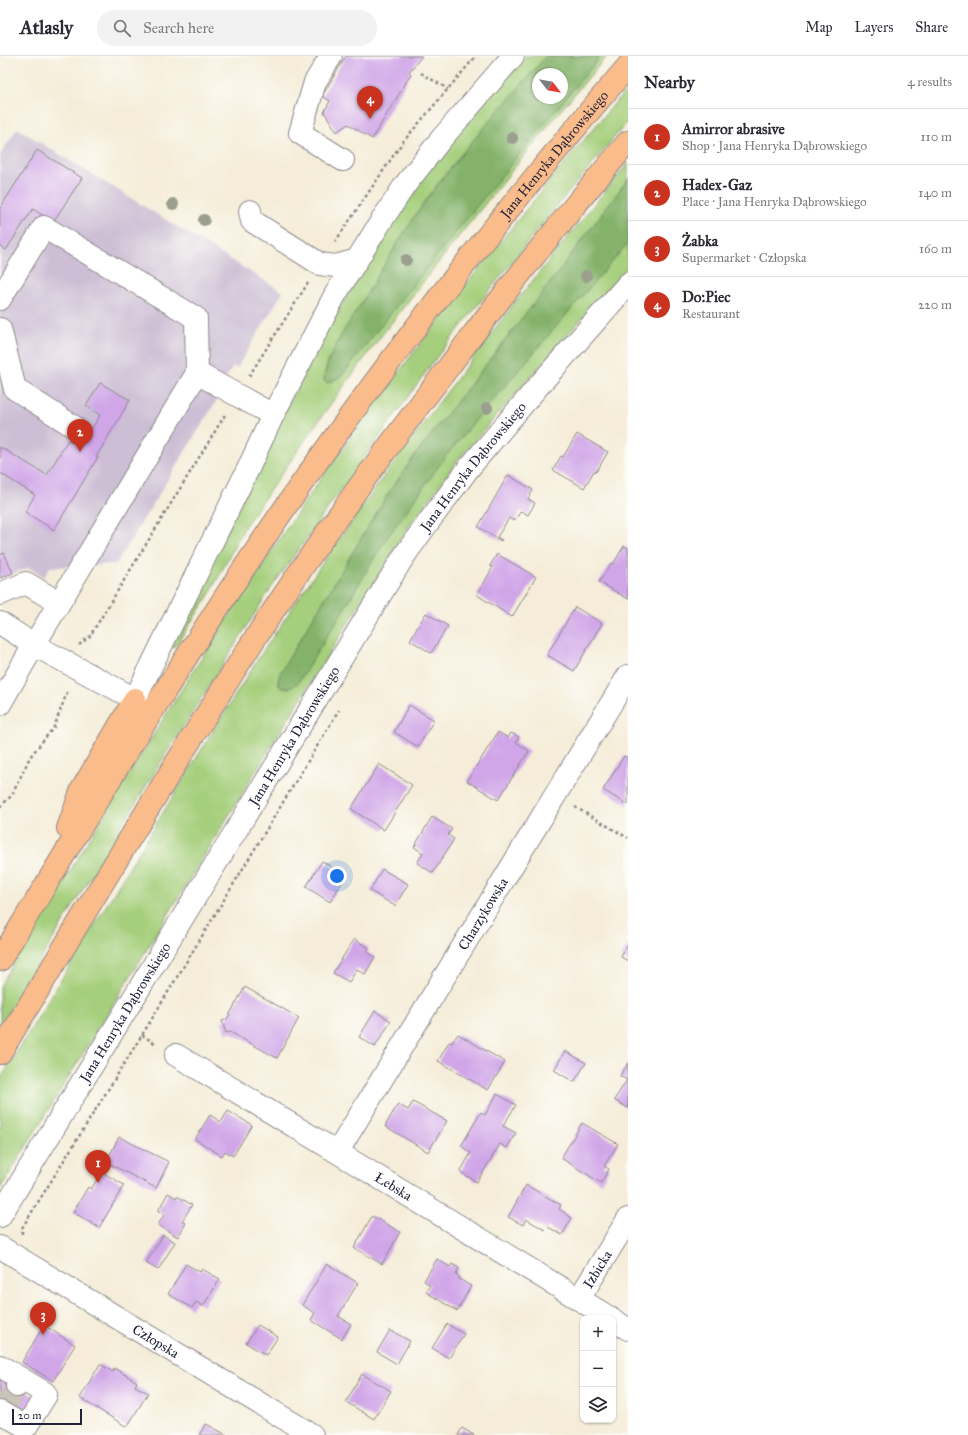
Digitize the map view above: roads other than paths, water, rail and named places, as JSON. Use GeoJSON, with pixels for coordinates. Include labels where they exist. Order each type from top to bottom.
{"type":"FeatureCollection","features":[{"type":"Feature","properties":{"kind":"main road","name":"Jana Henryka Dąbrowskiego"},"geometry":{"type":"LineString","coordinates":[[0,960],[94,804],[177,671],[269,531],[322,455],[392,360],[495,227],[628,66]]}},
{"type":"Feature","properties":{"kind":"main road"},"geometry":{"type":"LineString","coordinates":[[0,1053],[234,671],[318,545],[415,410],[494,307],[628,142]]}},
{"type":"Feature","properties":{"kind":"main road"},"geometry":{"type":"LineString","coordinates":[[49,880],[82,789],[135,699]]}},
{"type":"Feature","properties":{"kind":"street"},"geometry":{"type":"LineString","coordinates":[[331,56],[315,82],[300,133],[343,160]]}},
{"type":"Feature","properties":{"kind":"street"},"geometry":{"type":"LineString","coordinates":[[0,624],[34,645],[135,699],[273,415],[327,308],[356,260],[405,185],[442,138],[513,56]]}},
{"type":"Feature","properties":{"kind":"street"},"geometry":{"type":"LineString","coordinates":[[250,211],[252,221],[320,264],[335,266],[356,260]]}},
{"type":"Feature","properties":{"kind":"street"},"geometry":{"type":"LineString","coordinates":[[0,299],[44,227],[196,318],[197,373],[0,704]]}},
{"type":"Feature","properties":{"kind":"street","name":"Jana Henryka Dąbrowskiego"},"geometry":{"type":"LineString","coordinates":[[0,1216],[404,556],[426,524],[468,469],[628,284]]}},
{"type":"Feature","properties":{"kind":"street"},"geometry":{"type":"LineString","coordinates":[[0,329],[15,389],[73,426]]}},
{"type":"Feature","properties":{"kind":"street"},"geometry":{"type":"LineString","coordinates":[[197,373],[273,415]]}},
{"type":"Feature","properties":{"kind":"street"},"geometry":{"type":"LineString","coordinates":[[0,594],[26,583],[59,603]]}},
{"type":"Feature","properties":{"kind":"street","name":"Charzykowska"},"geometry":{"type":"LineString","coordinates":[[338,1151],[628,676]]}},
{"type":"Feature","properties":{"kind":"street","name":"Łebska"},"geometry":{"type":"LineString","coordinates":[[176,1055],[338,1151],[509,1258],[605,1315]]}},
{"type":"Feature","properties":{"kind":"street","name":"Izbicka"},"geometry":{"type":"LineString","coordinates":[[579,1299],[628,1219]]}},
{"type":"Feature","properties":{"kind":"street","name":"Człopska"},"geometry":{"type":"LineString","coordinates":[[8,1252],[312,1435]]}},
{"type":"Feature","properties":{"kind":"street","name":"Łebska"},"geometry":{"type":"LineString","coordinates":[[616,1322],[628,1329]]}},
{"type":"Feature","properties":{"kind":"street"},"geometry":{"type":"LineString","coordinates":[[0,1366],[19,1382],[45,1393],[46,1395],[26,1427],[2,1410]]}},
{"type":"Feature","properties":{"kind":"tunnel"},"geometry":{"type":"LineString","coordinates":[[6,1405],[17,1386]]}},
{"type":"Feature","properties":{"kind":"place","name":"Do:Piec"},"geometry":{"type":"Point","coordinates":[370,119]}},
{"type":"Feature","properties":{"kind":"place","name":"Hadex-Gaz"},"geometry":{"type":"Point","coordinates":[80,452]}},
{"type":"Feature","properties":{"kind":"place","name":"Amirror abrasive"},"geometry":{"type":"Point","coordinates":[98,1183]}},
{"type":"Feature","properties":{"kind":"place","name":"Żabka"},"geometry":{"type":"Point","coordinates":[43,1335]}}]}
